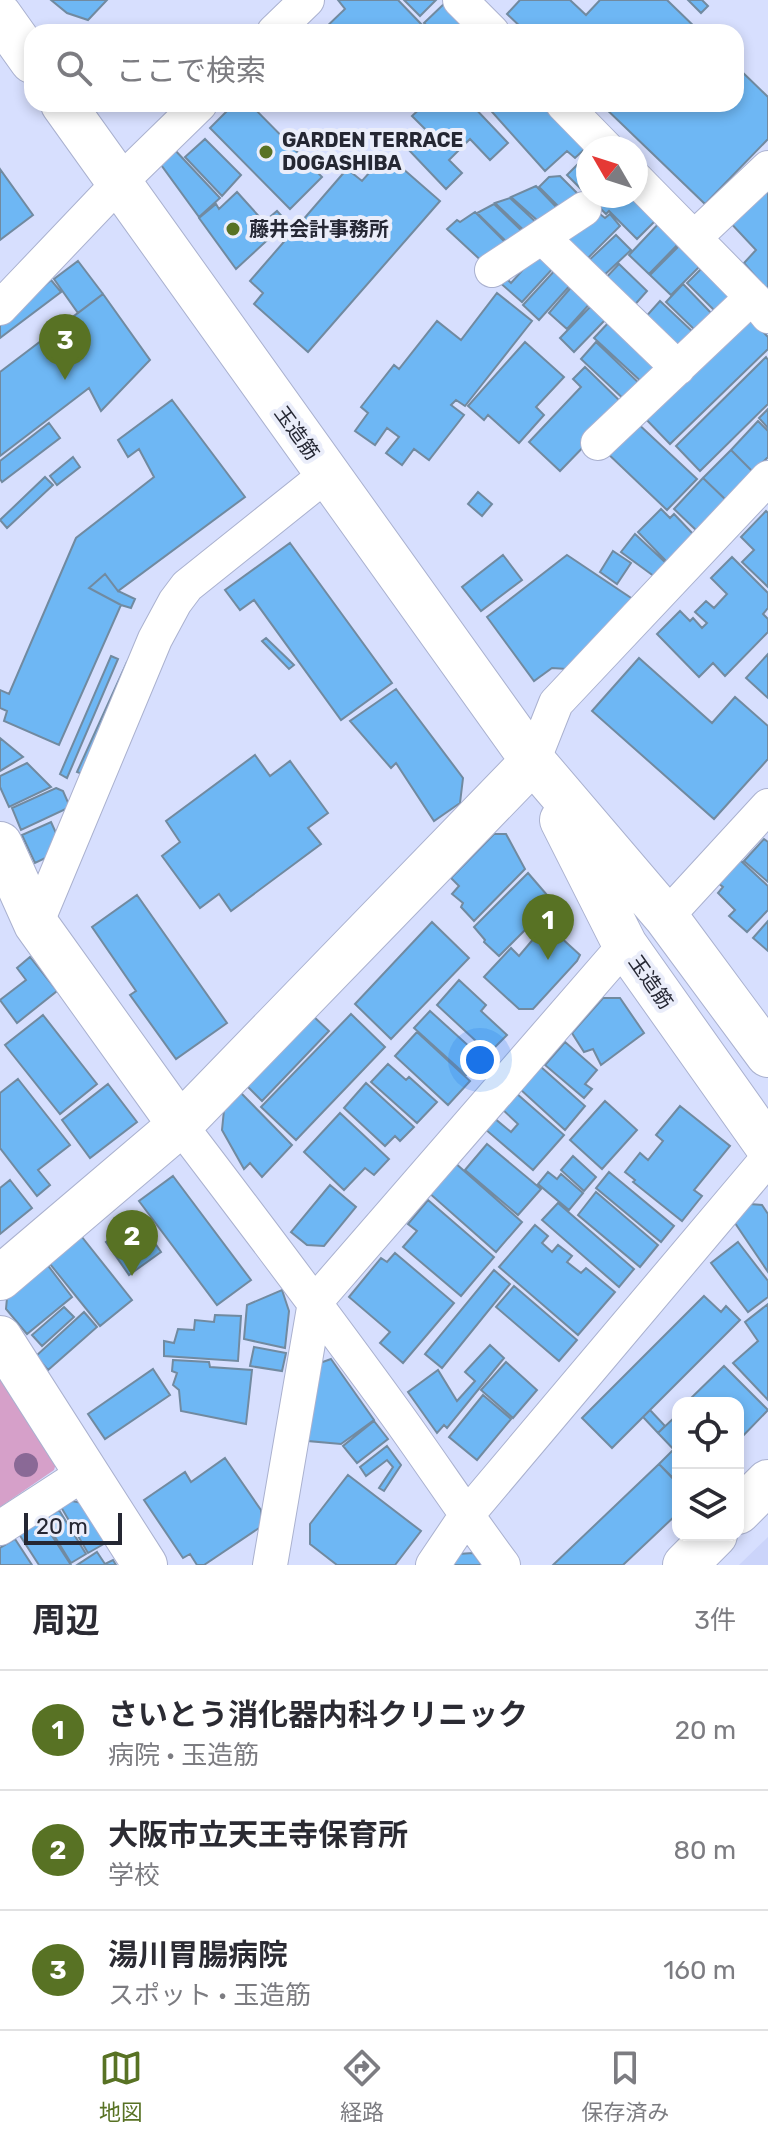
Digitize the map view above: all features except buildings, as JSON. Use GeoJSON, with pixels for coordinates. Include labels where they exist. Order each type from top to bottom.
{"type":"FeatureCollection","features":[{"type":"Feature","properties":{"kind":"street"},"geometry":{"type":"LineString","coordinates":[[282,24],[307,0]]}},
{"type":"Feature","properties":{"kind":"street"},"geometry":{"type":"LineString","coordinates":[[460,0],[484,24]]}},
{"type":"Feature","properties":{"kind":"street"},"geometry":{"type":"LineString","coordinates":[[0,16],[24,50]]}},
{"type":"Feature","properties":{"kind":"street","name":"玉造筋"},"geometry":{"type":"LineString","coordinates":[[69,112],[533,761],[666,917],[768,1055]]}},
{"type":"Feature","properties":{"kind":"street"},"geometry":{"type":"LineString","coordinates":[[0,308],[192,112]]}},
{"type":"Feature","properties":{"kind":"street"},"geometry":{"type":"LineString","coordinates":[[571,112],[594,136]]}},
{"type":"Feature","properties":{"kind":"street"},"geometry":{"type":"LineString","coordinates":[[694,238],[768,168]]}},
{"type":"Feature","properties":{"kind":"street"},"geometry":{"type":"LineString","coordinates":[[598,443],[678,368],[760,306],[648,191]]}},
{"type":"Feature","properties":{"kind":"street"},"geometry":{"type":"LineString","coordinates":[[492,270],[584,209]]}},
{"type":"Feature","properties":{"kind":"street"},"geometry":{"type":"LineString","coordinates":[[542,237],[678,368]]}},
{"type":"Feature","properties":{"kind":"street"},"geometry":{"type":"LineString","coordinates":[[36,924],[155,639],[175,602],[187,586],[327,474]]}},
{"type":"Feature","properties":{"kind":"street"},"geometry":{"type":"LineString","coordinates":[[0,1278],[180,1125],[533,761],[556,703],[768,478]]}},
{"type":"Feature","properties":{"kind":"street","name":"玉造筋"},"geometry":{"type":"LineString","coordinates":[[533,761],[625,945],[768,1147]]}},
{"type":"Feature","properties":{"kind":"street"},"geometry":{"type":"LineString","coordinates":[[666,917],[768,806]]}},
{"type":"Feature","properties":{"kind":"street"},"geometry":{"type":"LineString","coordinates":[[0,844],[36,924],[180,1125],[315,1302],[503,1565]]}},
{"type":"Feature","properties":{"kind":"street"},"geometry":{"type":"LineString","coordinates":[[270,1565],[315,1302],[625,945]]}},
{"type":"Feature","properties":{"kind":"street"},"geometry":{"type":"LineString","coordinates":[[433,1565],[466,1516],[768,1158]]}},
{"type":"Feature","properties":{"kind":"street"},"geometry":{"type":"LineString","coordinates":[[0,1338],[145,1565]]}},
{"type":"Feature","properties":{"kind":"street"},"geometry":{"type":"LineString","coordinates":[[0,1528],[86,1472]]}},
{"type":"Feature","properties":{"kind":"street"},"geometry":{"type":"LineString","coordinates":[[744,1506],[768,1482]]}},
{"type":"Feature","properties":{"kind":"street"},"geometry":{"type":"LineString","coordinates":[[685,1565],[709,1541]]}},
{"type":"Feature","properties":{"kind":"shaded area"},"geometry":{"type":"Polygon","coordinates":[[[0,1370],[57,1460],[54,1470],[0,1507],[0,1370]]]}},
{"type":"Feature","properties":{"kind":"shaded area"},"geometry":{"type":"Polygon","coordinates":[[[768,1537],[768,1565],[739,1565],[768,1537]]]}},
{"type":"Feature","properties":{"kind":"place","name":"GARDEN TERRACE DOGASHIBA"},"geometry":{"type":"Point","coordinates":[266,152]}},
{"type":"Feature","properties":{"kind":"place","name":"藤井会計事務所"},"geometry":{"type":"Point","coordinates":[233,229]}},
{"type":"Feature","properties":{"kind":"place","name":"湯川胃腸病院"},"geometry":{"type":"Point","coordinates":[65,380]}},
{"type":"Feature","properties":{"kind":"place","name":"さいとう消化器内科クリニック"},"geometry":{"type":"Point","coordinates":[548,960]}},
{"type":"Feature","properties":{"kind":"place","name":"大阪市立天王寺保育所"},"geometry":{"type":"Point","coordinates":[132,1276]}}]}
